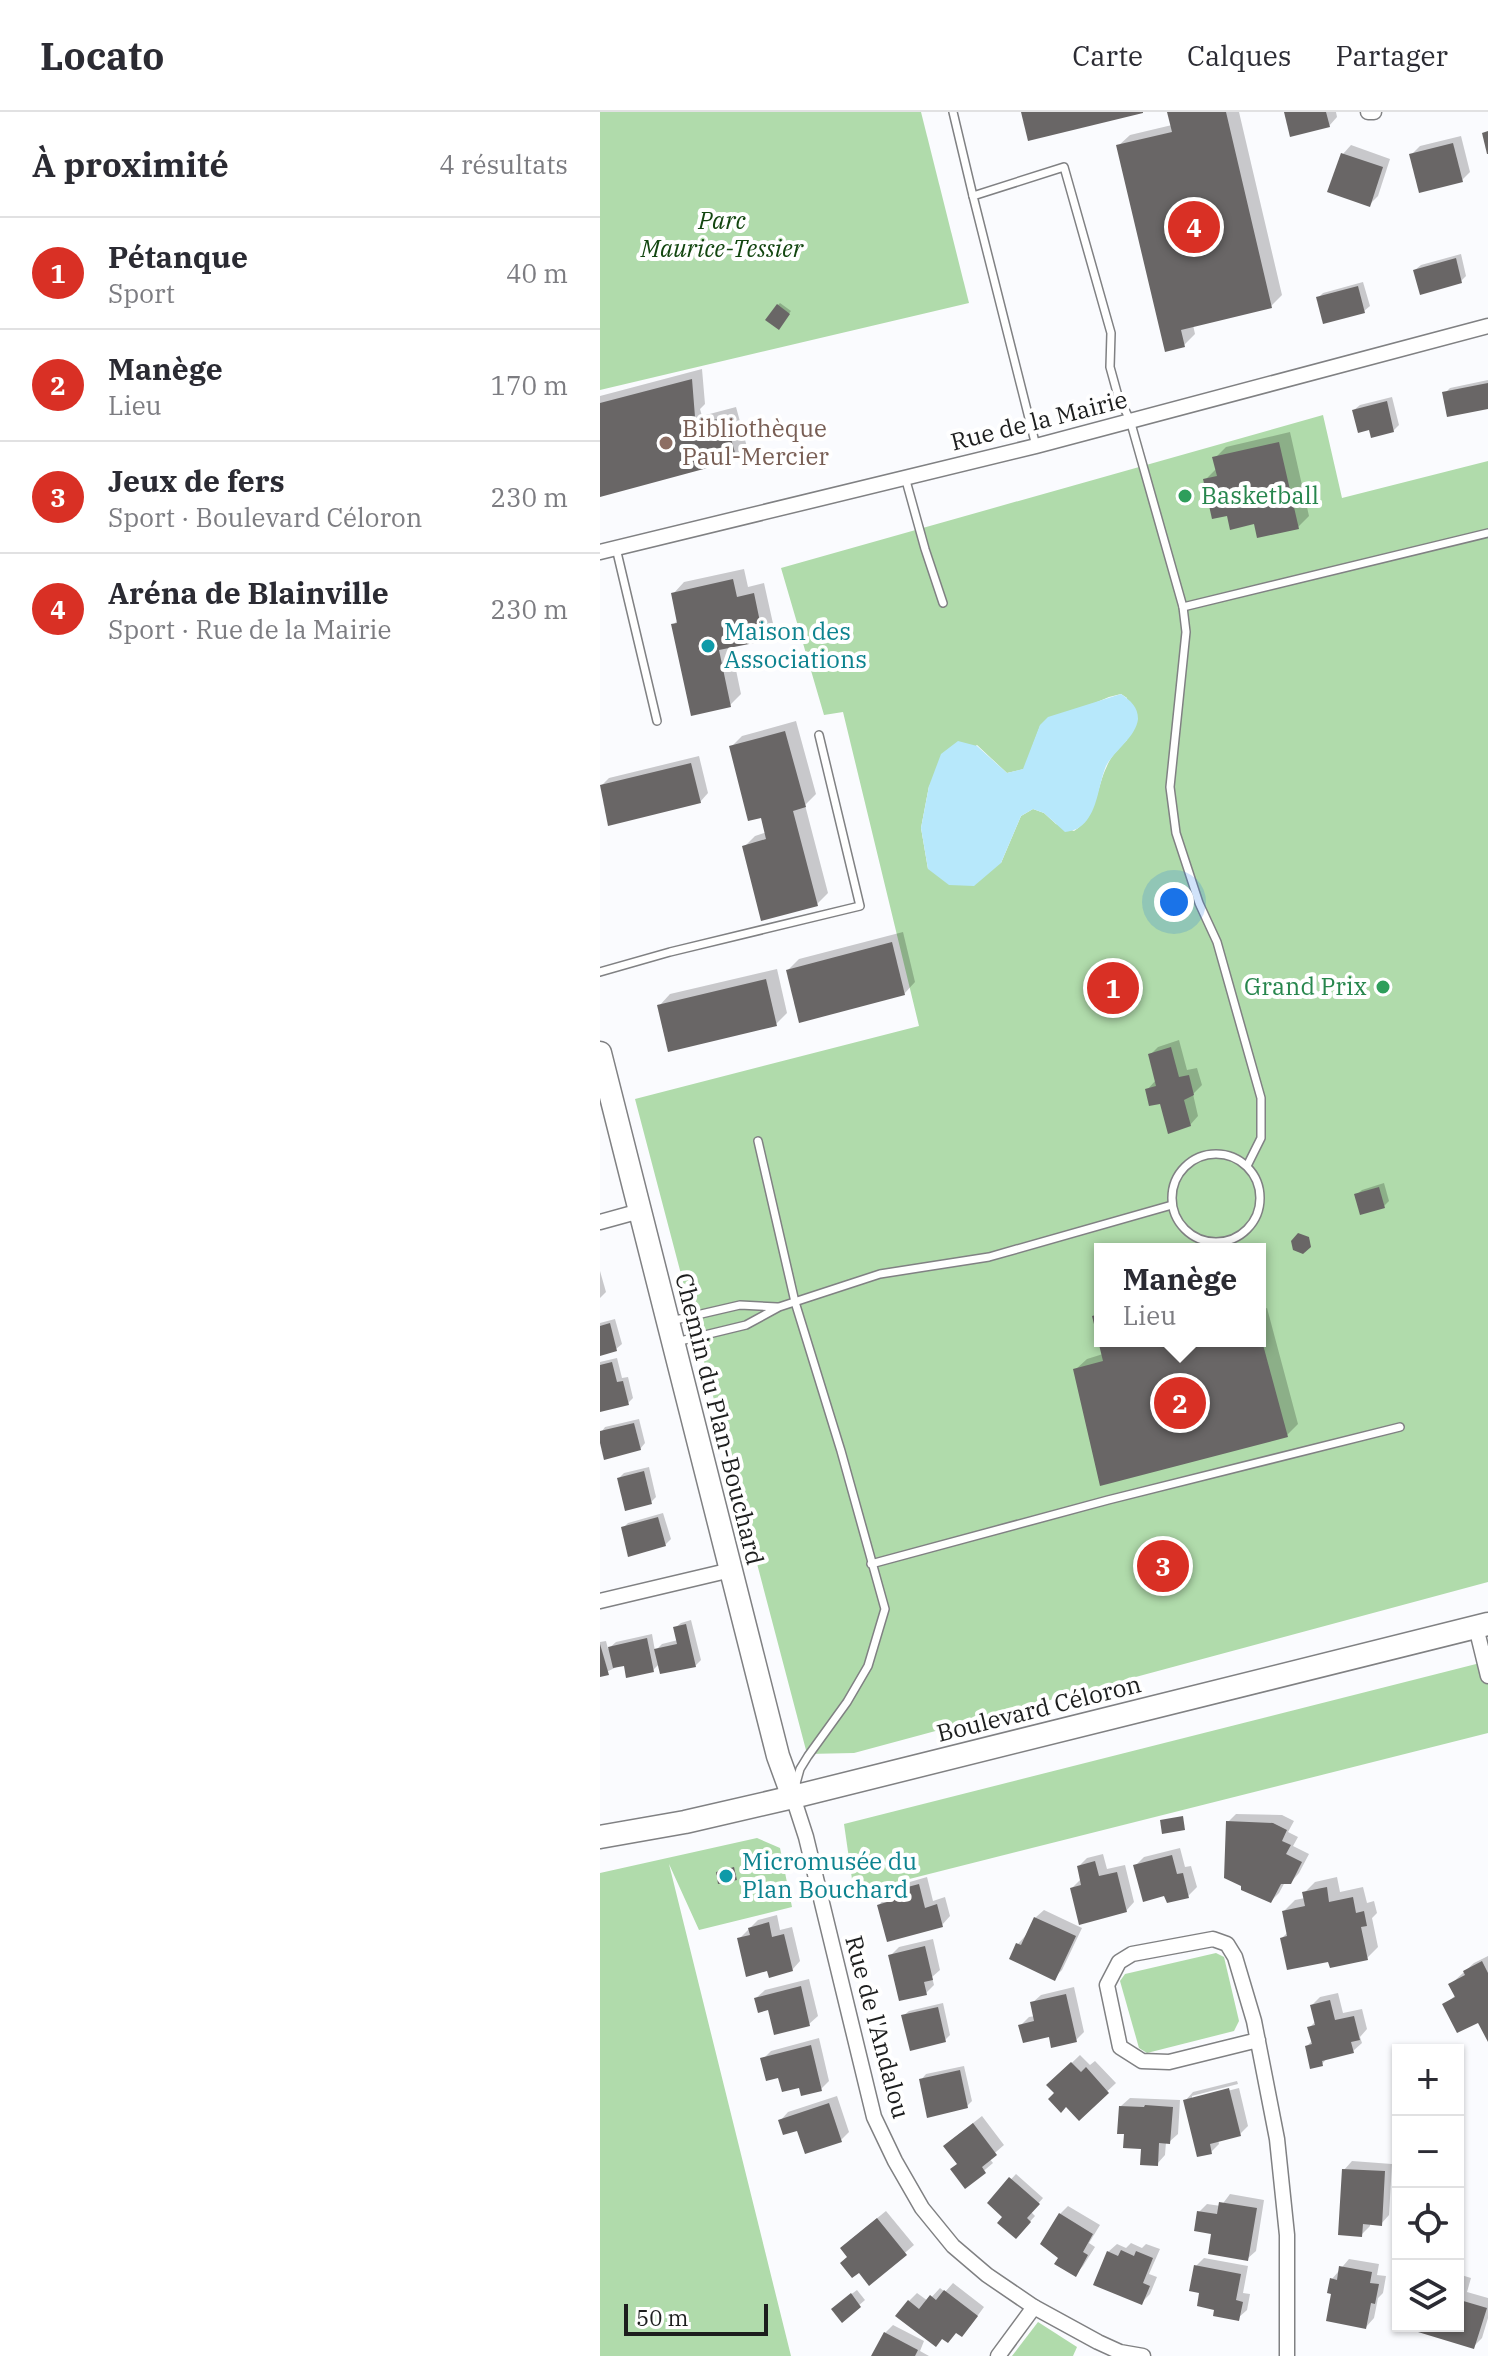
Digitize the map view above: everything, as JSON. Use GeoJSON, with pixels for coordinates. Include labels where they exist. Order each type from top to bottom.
{"type":"FeatureCollection","features":[{"type":"Feature","properties":{"kind":"street","name":"Rue de la Mairie"},"geometry":{"type":"LineString","coordinates":[[600,552],[1036,446],[1488,326]]}},
{"type":"Feature","properties":{"kind":"street","name":"Chemin du Plan-Bouchard"},"geometry":{"type":"LineString","coordinates":[[600,1053],[778,1756],[793,1797]]}},
{"type":"Feature","properties":{"kind":"street"},"geometry":{"type":"LineString","coordinates":[[600,1222],[640,1211]]}},
{"type":"Feature","properties":{"kind":"street"},"geometry":{"type":"LineString","coordinates":[[600,1601],[731,1570]]}},
{"type":"Feature","properties":{"kind":"street"},"geometry":{"type":"LineString","coordinates":[[1482,1626],[1488,1676]]}},
{"type":"Feature","properties":{"kind":"street","name":"Boulevard Céloron"},"geometry":{"type":"LineString","coordinates":[[600,1837],[685,1822],[793,1797],[1482,1626]]}},
{"type":"Feature","properties":{"kind":"street","name":"Rue de l'Andalou"},"geometry":{"type":"LineString","coordinates":[[793,1797],[806,1837],[874,2117],[922,2208],[953,2246],[987,2275],[1034,2307],[1120,2352],[1143,2356]]}},
{"type":"Feature","properties":{"kind":"street"},"geometry":{"type":"LineString","coordinates":[[1258,2040],[1169,2062],[1142,2061],[1120,2047],[1107,1985],[1119,1962],[1132,1954],[1213,1939],[1227,1944],[1235,1957],[1258,2040],[1277,2139],[1285,2221],[1287,2356]]}},
{"type":"Feature","properties":{"kind":"street"},"geometry":{"type":"LineString","coordinates":[[998,2356],[1034,2307]]}},
{"type":"Feature","properties":{"kind":"street"},"geometry":{"type":"LineString","coordinates":[[1091,2356],[1098,2342]]}},
{"type":"Feature","properties":{"kind":"lane"},"geometry":{"type":"LineString","coordinates":[[953,112],[1036,446]]}},
{"type":"Feature","properties":{"kind":"lane"},"geometry":{"type":"LineString","coordinates":[[973,196],[1064,167],[1111,333],[1110,367],[1118,396],[1130,420],[1183,607],[1186,632],[1170,787],[1176,833],[1199,903],[1217,942],[1261,1098],[1261,1138],[1247,1166]]}},
{"type":"Feature","properties":{"kind":"lane"},"geometry":{"type":"LineString","coordinates":[[905,477],[943,603]]}},
{"type":"Feature","properties":{"kind":"lane"},"geometry":{"type":"LineString","coordinates":[[1183,607],[1488,533]]}},
{"type":"Feature","properties":{"kind":"lane"},"geometry":{"type":"LineString","coordinates":[[616,548],[657,721]]}},
{"type":"Feature","properties":{"kind":"lane"},"geometry":{"type":"LineString","coordinates":[[600,972],[860,906],[819,735]]}},
{"type":"Feature","properties":{"kind":"lane"},"geometry":{"type":"LineString","coordinates":[[758,1141],[795,1302],[885,1609],[868,1666],[800,1769],[793,1797]]}},
{"type":"Feature","properties":{"kind":"lane"},"geometry":{"type":"LineString","coordinates":[[1221,1154],[1235,1158],[1247,1166],[1260,1189],[1258,1215],[1250,1227],[1226,1242],[1197,1239],[1185,1230],[1172,1205],[1172,1192],[1183,1169],[1193,1160],[1207,1155],[1221,1154]]}},
{"type":"Feature","properties":{"kind":"lane"},"geometry":{"type":"LineString","coordinates":[[671,1332],[746,1325],[779,1307],[880,1274],[989,1257],[1172,1205]]}},
{"type":"Feature","properties":{"kind":"lane"},"geometry":{"type":"LineString","coordinates":[[671,1332],[740,1305],[779,1307]]}},
{"type":"Feature","properties":{"kind":"lane"},"geometry":{"type":"LineString","coordinates":[[871,1564],[1108,1500],[1400,1427]]}},
{"type":"Feature","properties":{"kind":"green space","name":"Parc Maurice-Tessier"},"geometry":{"type":"Polygon","coordinates":[[[600,112],[921,112],[969,303],[600,390],[600,112]]]}},
{"type":"Feature","properties":{"kind":"green space"},"geometry":{"type":"Polygon","coordinates":[[[1323,415],[1342,498],[1488,461],[1488,1582],[854,1753],[807,1754],[635,1099],[919,1026],[843,712],[824,715],[781,568],[1323,415]],[[1121,694],[1109,697],[1040,726],[1024,769],[1007,773],[977,745],[929,786],[921,828],[928,869],[1001,863],[1021,816],[1033,809],[1074,831],[1082,825],[1092,810],[1109,762],[1127,740],[1127,698],[1121,694]]]}},
{"type":"Feature","properties":{"kind":"green space"},"geometry":{"type":"Polygon","coordinates":[[[1488,1661],[1488,1733],[854,1893],[844,1824],[1488,1661]]]}},
{"type":"Feature","properties":{"kind":"green space"},"geometry":{"type":"Polygon","coordinates":[[[757,1838],[780,1848],[792,1907],[699,1930],[669,1864],[791,2356],[600,2356],[600,1873],[757,1838]]]}},
{"type":"Feature","properties":{"kind":"green space"},"geometry":{"type":"Polygon","coordinates":[[[1216,1953],[1224,1957],[1239,2021],[1234,2031],[1147,2053],[1139,2048],[1120,1981],[1125,1974],[1216,1953]]]}},
{"type":"Feature","properties":{"kind":"green space"},"geometry":{"type":"Polygon","coordinates":[[[1038,2322],[1077,2347],[1073,2356],[1012,2356],[1038,2322]]]}},
{"type":"Feature","properties":{"kind":"water"},"geometry":{"type":"Polygon","coordinates":[[[1121,694],[1135,708],[1138,715],[1136,726],[1106,766],[1094,808],[1082,825],[1065,832],[1044,813],[1033,809],[1021,816],[1001,863],[974,886],[949,885],[928,869],[921,828],[929,786],[941,754],[958,741],[977,746],[1007,773],[1023,769],[1040,725],[1048,717],[1121,694]]]}},
{"type":"Feature","properties":{"kind":"building"},"geometry":{"type":"Polygon","coordinates":[[[1021,112],[1143,112],[1143,113],[1028,141],[1021,112]]]}},
{"type":"Feature","properties":{"kind":"building"},"geometry":{"type":"Polygon","coordinates":[[[1167,112],[1226,112],[1272,308],[1181,330],[1185,347],[1165,352],[1116,145],[1172,132],[1167,112]]]}},
{"type":"Feature","properties":{"kind":"building"},"geometry":{"type":"Polygon","coordinates":[[[1284,112],[1326,112],[1330,127],[1290,137],[1284,112]]]}},
{"type":"Feature","properties":{"kind":"building"},"geometry":{"type":"Polygon","coordinates":[[[1488,131],[1488,154],[1487,154],[1482,133],[1488,131]]]}},
{"type":"Feature","properties":{"kind":"building"},"geometry":{"type":"Polygon","coordinates":[[[1453,143],[1463,182],[1419,193],[1409,154],[1453,143]]]}},
{"type":"Feature","properties":{"kind":"building"},"geometry":{"type":"Polygon","coordinates":[[[1341,153],[1383,167],[1370,207],[1327,192],[1341,153]]]}},
{"type":"Feature","properties":{"kind":"building"},"geometry":{"type":"Polygon","coordinates":[[[1456,258],[1462,283],[1420,295],[1413,270],[1456,258]]]}},
{"type":"Feature","properties":{"kind":"building"},"geometry":{"type":"Polygon","coordinates":[[[1358,286],[1365,313],[1323,324],[1316,297],[1358,286]]]}},
{"type":"Feature","properties":{"kind":"building"},"geometry":{"type":"Polygon","coordinates":[[[777,304],[790,314],[779,330],[765,320],[777,304]]]}},
{"type":"Feature","properties":{"kind":"building","name":"Bibliothèque Paul-Mercier"},"geometry":{"type":"Polygon","coordinates":[[[692,379],[695,417],[690,419],[691,426],[725,417],[737,460],[600,497],[600,403],[692,379]]]}},
{"type":"Feature","properties":{"kind":"building"},"geometry":{"type":"Polygon","coordinates":[[[1488,383],[1488,409],[1447,417],[1442,392],[1488,383]]]}},
{"type":"Feature","properties":{"kind":"building"},"geometry":{"type":"Polygon","coordinates":[[[1387,401],[1394,432],[1371,438],[1369,430],[1358,433],[1352,410],[1387,401]]]}},
{"type":"Feature","properties":{"kind":"building"},"geometry":{"type":"Polygon","coordinates":[[[1279,442],[1299,529],[1257,538],[1254,524],[1230,530],[1227,516],[1212,519],[1203,479],[1217,476],[1212,457],[1279,442]]]}},
{"type":"Feature","properties":{"kind":"building","name":"Maison des Associations"},"geometry":{"type":"Polygon","coordinates":[[[733,579],[737,597],[754,593],[764,641],[719,650],[731,707],[691,716],[671,624],[677,623],[671,593],[733,579]]]}},
{"type":"Feature","properties":{"kind":"building"},"geometry":{"type":"Polygon","coordinates":[[[785,731],[806,807],[793,811],[818,906],[761,921],[742,846],[766,839],[761,818],[748,821],[729,746],[785,731]]]}},
{"type":"Feature","properties":{"kind":"building"},"geometry":{"type":"Polygon","coordinates":[[[691,763],[701,803],[608,826],[600,785],[691,763]]]}},
{"type":"Feature","properties":{"kind":"building"},"geometry":{"type":"Polygon","coordinates":[[[892,942],[905,995],[799,1023],[786,970],[892,942]]]}},
{"type":"Feature","properties":{"kind":"building"},"geometry":{"type":"Polygon","coordinates":[[[766,979],[777,1026],[668,1052],[657,1005],[766,979]]]}},
{"type":"Feature","properties":{"kind":"building"},"geometry":{"type":"Polygon","coordinates":[[[1171,1047],[1179,1077],[1189,1075],[1194,1095],[1184,1100],[1191,1126],[1168,1134],[1160,1104],[1149,1106],[1145,1089],[1156,1086],[1148,1054],[1171,1047]]]}},
{"type":"Feature","properties":{"kind":"building"},"geometry":{"type":"Polygon","coordinates":[[[1379,1187],[1385,1208],[1360,1215],[1354,1194],[1379,1187]]]}},
{"type":"Feature","properties":{"kind":"building"},"geometry":{"type":"Polygon","coordinates":[[[1298,1233],[1309,1237],[1311,1247],[1303,1254],[1293,1250],[1291,1241],[1298,1233]]]}},
{"type":"Feature","properties":{"kind":"building"},"geometry":{"type":"Polygon","coordinates":[[[610,1323],[617,1351],[600,1356],[600,1326],[610,1323]]]}},
{"type":"Feature","properties":{"kind":"building"},"geometry":{"type":"Polygon","coordinates":[[[1100,1347],[1264,1347],[1288,1437],[1100,1486],[1073,1369],[1103,1361],[1100,1347]]]}},
{"type":"Feature","properties":{"kind":"building"},"geometry":{"type":"Polygon","coordinates":[[[612,1362],[617,1382],[623,1381],[629,1405],[600,1412],[600,1365],[612,1362]]]}},
{"type":"Feature","properties":{"kind":"building"},"geometry":{"type":"Polygon","coordinates":[[[634,1423],[641,1450],[604,1460],[600,1431],[634,1423]]]}},
{"type":"Feature","properties":{"kind":"building"},"geometry":{"type":"Polygon","coordinates":[[[644,1471],[652,1504],[625,1511],[617,1478],[644,1471]]]}},
{"type":"Feature","properties":{"kind":"building"},"geometry":{"type":"Polygon","coordinates":[[[658,1517],[666,1546],[628,1557],[621,1527],[658,1517]]]}},
{"type":"Feature","properties":{"kind":"building"},"geometry":{"type":"Polygon","coordinates":[[[686,1624],[696,1667],[660,1674],[654,1649],[677,1644],[673,1627],[686,1624]]]}},
{"type":"Feature","properties":{"kind":"building"},"geometry":{"type":"Polygon","coordinates":[[[647,1638],[654,1672],[626,1678],[624,1666],[613,1668],[608,1647],[647,1638]]]}},
{"type":"Feature","properties":{"kind":"building"},"geometry":{"type":"Polygon","coordinates":[[[600,1644],[609,1675],[600,1677],[600,1644]]]}},
{"type":"Feature","properties":{"kind":"building"},"geometry":{"type":"Polygon","coordinates":[[[1183,1816],[1185,1830],[1162,1834],[1160,1820],[1183,1816]]]}},
{"type":"Feature","properties":{"kind":"building"},"geometry":{"type":"Polygon","coordinates":[[[1226,1821],[1273,1823],[1287,1830],[1282,1841],[1291,1845],[1286,1854],[1302,1862],[1291,1884],[1281,1884],[1271,1903],[1241,1890],[1241,1886],[1224,1878],[1226,1821]]]}},
{"type":"Feature","properties":{"kind":"building"},"geometry":{"type":"Polygon","coordinates":[[[1172,1855],[1177,1874],[1183,1873],[1189,1898],[1167,1903],[1164,1896],[1143,1902],[1133,1865],[1172,1855]]]}},
{"type":"Feature","properties":{"kind":"building"},"geometry":{"type":"Polygon","coordinates":[[[1095,1861],[1099,1876],[1117,1872],[1127,1912],[1079,1925],[1070,1888],[1081,1885],[1077,1866],[1095,1861]]]}},
{"type":"Feature","properties":{"kind":"building","name":"Micromusée du Plan Bouchard"},"geometry":{"type":"Polygon","coordinates":[[[734,1867],[737,1880],[718,1884],[716,1872],[734,1867]]]}},
{"type":"Feature","properties":{"kind":"building"},"geometry":{"type":"Polygon","coordinates":[[[919,1884],[925,1908],[937,1904],[943,1927],[887,1942],[877,1905],[887,1902],[885,1893],[919,1884]]]}},
{"type":"Feature","properties":{"kind":"building"},"geometry":{"type":"Polygon","coordinates":[[[1327,1887],[1329,1902],[1353,1897],[1356,1913],[1364,1911],[1367,1926],[1361,1927],[1368,1960],[1330,1968],[1328,1962],[1287,1970],[1280,1938],[1287,1936],[1282,1911],[1305,1906],[1302,1892],[1327,1887]]]}},
{"type":"Feature","properties":{"kind":"building"},"geometry":{"type":"Polygon","coordinates":[[[1034,1917],[1076,1936],[1055,1981],[1009,1959],[1016,1943],[1021,1945],[1034,1917]]]}},
{"type":"Feature","properties":{"kind":"building"},"geometry":{"type":"Polygon","coordinates":[[[769,1922],[772,1937],[784,1934],[793,1971],[769,1978],[767,1971],[746,1977],[737,1938],[750,1935],[748,1928],[769,1922]]]}},
{"type":"Feature","properties":{"kind":"building"},"geometry":{"type":"Polygon","coordinates":[[[925,1946],[933,1980],[924,1982],[927,1995],[899,2001],[888,1955],[925,1946]]]}},
{"type":"Feature","properties":{"kind":"building"},"geometry":{"type":"Polygon","coordinates":[[[1482,1961],[1488,1973],[1488,2042],[1478,2023],[1457,2033],[1442,2004],[1455,1997],[1448,1984],[1482,1961]]]}},
{"type":"Feature","properties":{"kind":"building"},"geometry":{"type":"Polygon","coordinates":[[[801,1986],[810,2026],[774,2035],[768,2010],[758,2013],[754,1998],[801,1986]]]}},
{"type":"Feature","properties":{"kind":"building"},"geometry":{"type":"Polygon","coordinates":[[[1066,1994],[1077,2042],[1051,2048],[1049,2037],[1023,2043],[1018,2025],[1034,2021],[1030,2002],[1066,1994]]]}},
{"type":"Feature","properties":{"kind":"building"},"geometry":{"type":"Polygon","coordinates":[[[1330,2000],[1335,2020],[1354,2016],[1360,2040],[1351,2042],[1354,2053],[1322,2061],[1323,2066],[1310,2069],[1305,2046],[1312,2044],[1307,2027],[1315,2025],[1310,2005],[1330,2000]]]}},
{"type":"Feature","properties":{"kind":"building"},"geometry":{"type":"Polygon","coordinates":[[[938,2007],[946,2042],[910,2051],[901,2015],[938,2007]]]}},
{"type":"Feature","properties":{"kind":"building"},"geometry":{"type":"Polygon","coordinates":[[[811,2045],[822,2091],[801,2096],[799,2088],[782,2092],[778,2078],[766,2081],[760,2058],[811,2045]]]}},
{"type":"Feature","properties":{"kind":"building"},"geometry":{"type":"Polygon","coordinates":[[[1071,2062],[1081,2072],[1086,2067],[1109,2093],[1079,2121],[1066,2107],[1061,2113],[1048,2099],[1054,2093],[1046,2085],[1071,2062]]]}},
{"type":"Feature","properties":{"kind":"building"},"geometry":{"type":"Polygon","coordinates":[[[960,2070],[968,2108],[927,2118],[919,2079],[960,2070]]]}},
{"type":"Feature","properties":{"kind":"building"},"geometry":{"type":"Polygon","coordinates":[[[1229,2088],[1241,2136],[1210,2144],[1212,2154],[1197,2157],[1183,2100],[1229,2088]]]}},
{"type":"Feature","properties":{"kind":"building"},"geometry":{"type":"Polygon","coordinates":[[[829,2103],[842,2142],[805,2154],[797,2131],[783,2135],[778,2120],[829,2103]]]}},
{"type":"Feature","properties":{"kind":"building"},"geometry":{"type":"Polygon","coordinates":[[[1119,2106],[1173,2107],[1170,2144],[1159,2143],[1158,2166],[1140,2165],[1141,2149],[1123,2148],[1124,2134],[1117,2134],[1119,2106]]]}},
{"type":"Feature","properties":{"kind":"building"},"geometry":{"type":"Polygon","coordinates":[[[973,2123],[997,2155],[982,2167],[986,2173],[965,2189],[950,2169],[957,2164],[943,2146],[973,2123]]]}},
{"type":"Feature","properties":{"kind":"building"},"geometry":{"type":"Polygon","coordinates":[[[1342,2169],[1385,2171],[1382,2226],[1363,2224],[1362,2237],[1338,2235],[1342,2169]]]}},
{"type":"Feature","properties":{"kind":"building"},"geometry":{"type":"Polygon","coordinates":[[[1009,2177],[1040,2204],[1027,2218],[1031,2222],[1016,2239],[997,2223],[1002,2217],[987,2203],[1009,2177]]]}},
{"type":"Feature","properties":{"kind":"building"},"geometry":{"type":"Polygon","coordinates":[[[1219,2202],[1257,2208],[1248,2261],[1208,2254],[1211,2234],[1194,2231],[1197,2211],[1217,2214],[1219,2202]]]}},
{"type":"Feature","properties":{"kind":"building"},"geometry":{"type":"Polygon","coordinates":[[[1059,2213],[1093,2234],[1083,2252],[1088,2255],[1076,2277],[1054,2264],[1058,2258],[1040,2244],[1059,2213]]]}},
{"type":"Feature","properties":{"kind":"building"},"geometry":{"type":"Polygon","coordinates":[[[877,2218],[907,2255],[869,2286],[859,2273],[852,2278],[840,2263],[847,2257],[840,2248],[877,2218]]]}},
{"type":"Feature","properties":{"kind":"building"},"geometry":{"type":"Polygon","coordinates":[[[1121,2250],[1134,2256],[1136,2251],[1153,2258],[1143,2283],[1150,2286],[1142,2305],[1093,2285],[1107,2251],[1118,2256],[1121,2250]]]}},
{"type":"Feature","properties":{"kind":"building"},"geometry":{"type":"Polygon","coordinates":[[[1194,2265],[1241,2274],[1236,2300],[1243,2302],[1239,2321],[1213,2316],[1214,2310],[1197,2306],[1199,2293],[1189,2291],[1194,2265]]]}},
{"type":"Feature","properties":{"kind":"building"},"geometry":{"type":"Polygon","coordinates":[[[1339,2266],[1372,2272],[1370,2283],[1379,2284],[1375,2304],[1371,2303],[1366,2329],[1326,2321],[1331,2294],[1327,2293],[1330,2278],[1337,2280],[1339,2266]]]}},
{"type":"Feature","properties":{"kind":"building"},"geometry":{"type":"Polygon","coordinates":[[[944,2290],[978,2316],[962,2337],[956,2333],[948,2343],[942,2339],[936,2347],[895,2316],[908,2300],[919,2309],[930,2295],[936,2300],[944,2290]]]}},
{"type":"Feature","properties":{"kind":"building"},"geometry":{"type":"Polygon","coordinates":[[[851,2293],[861,2307],[842,2323],[831,2309],[851,2293]]]}},
{"type":"Feature","properties":{"kind":"building"},"geometry":{"type":"Polygon","coordinates":[[[1464,2301],[1487,2308],[1474,2349],[1418,2332],[1464,2332],[1464,2301]]]}},
{"type":"Feature","properties":{"kind":"building"},"geometry":{"type":"Polygon","coordinates":[[[884,2332],[918,2350],[915,2356],[871,2356],[884,2332]]]}},
{"type":"Feature","properties":{"kind":"place","name":"Aréna de Blainville"},"geometry":{"type":"Point","coordinates":[1194,227]}},
{"type":"Feature","properties":{"kind":"place","name":"Bibliothèque Paul-Mercier"},"geometry":{"type":"Point","coordinates":[666,443]}},
{"type":"Feature","properties":{"kind":"place","name":"Basketball"},"geometry":{"type":"Point","coordinates":[1185,496]}},
{"type":"Feature","properties":{"kind":"place","name":"Maison des Associations"},"geometry":{"type":"Point","coordinates":[708,646]}},
{"type":"Feature","properties":{"kind":"place","name":"Grand Prix"},"geometry":{"type":"Point","coordinates":[1383,987]}},
{"type":"Feature","properties":{"kind":"place","name":"Pétanque"},"geometry":{"type":"Point","coordinates":[1113,988]}},
{"type":"Feature","properties":{"kind":"place","name":"Manège"},"geometry":{"type":"Point","coordinates":[1180,1403]}},
{"type":"Feature","properties":{"kind":"place","name":"Jeux de fers"},"geometry":{"type":"Point","coordinates":[1163,1566]}},
{"type":"Feature","properties":{"kind":"place","name":"Micromusée du Plan Bouchard"},"geometry":{"type":"Point","coordinates":[726,1876]}}]}
